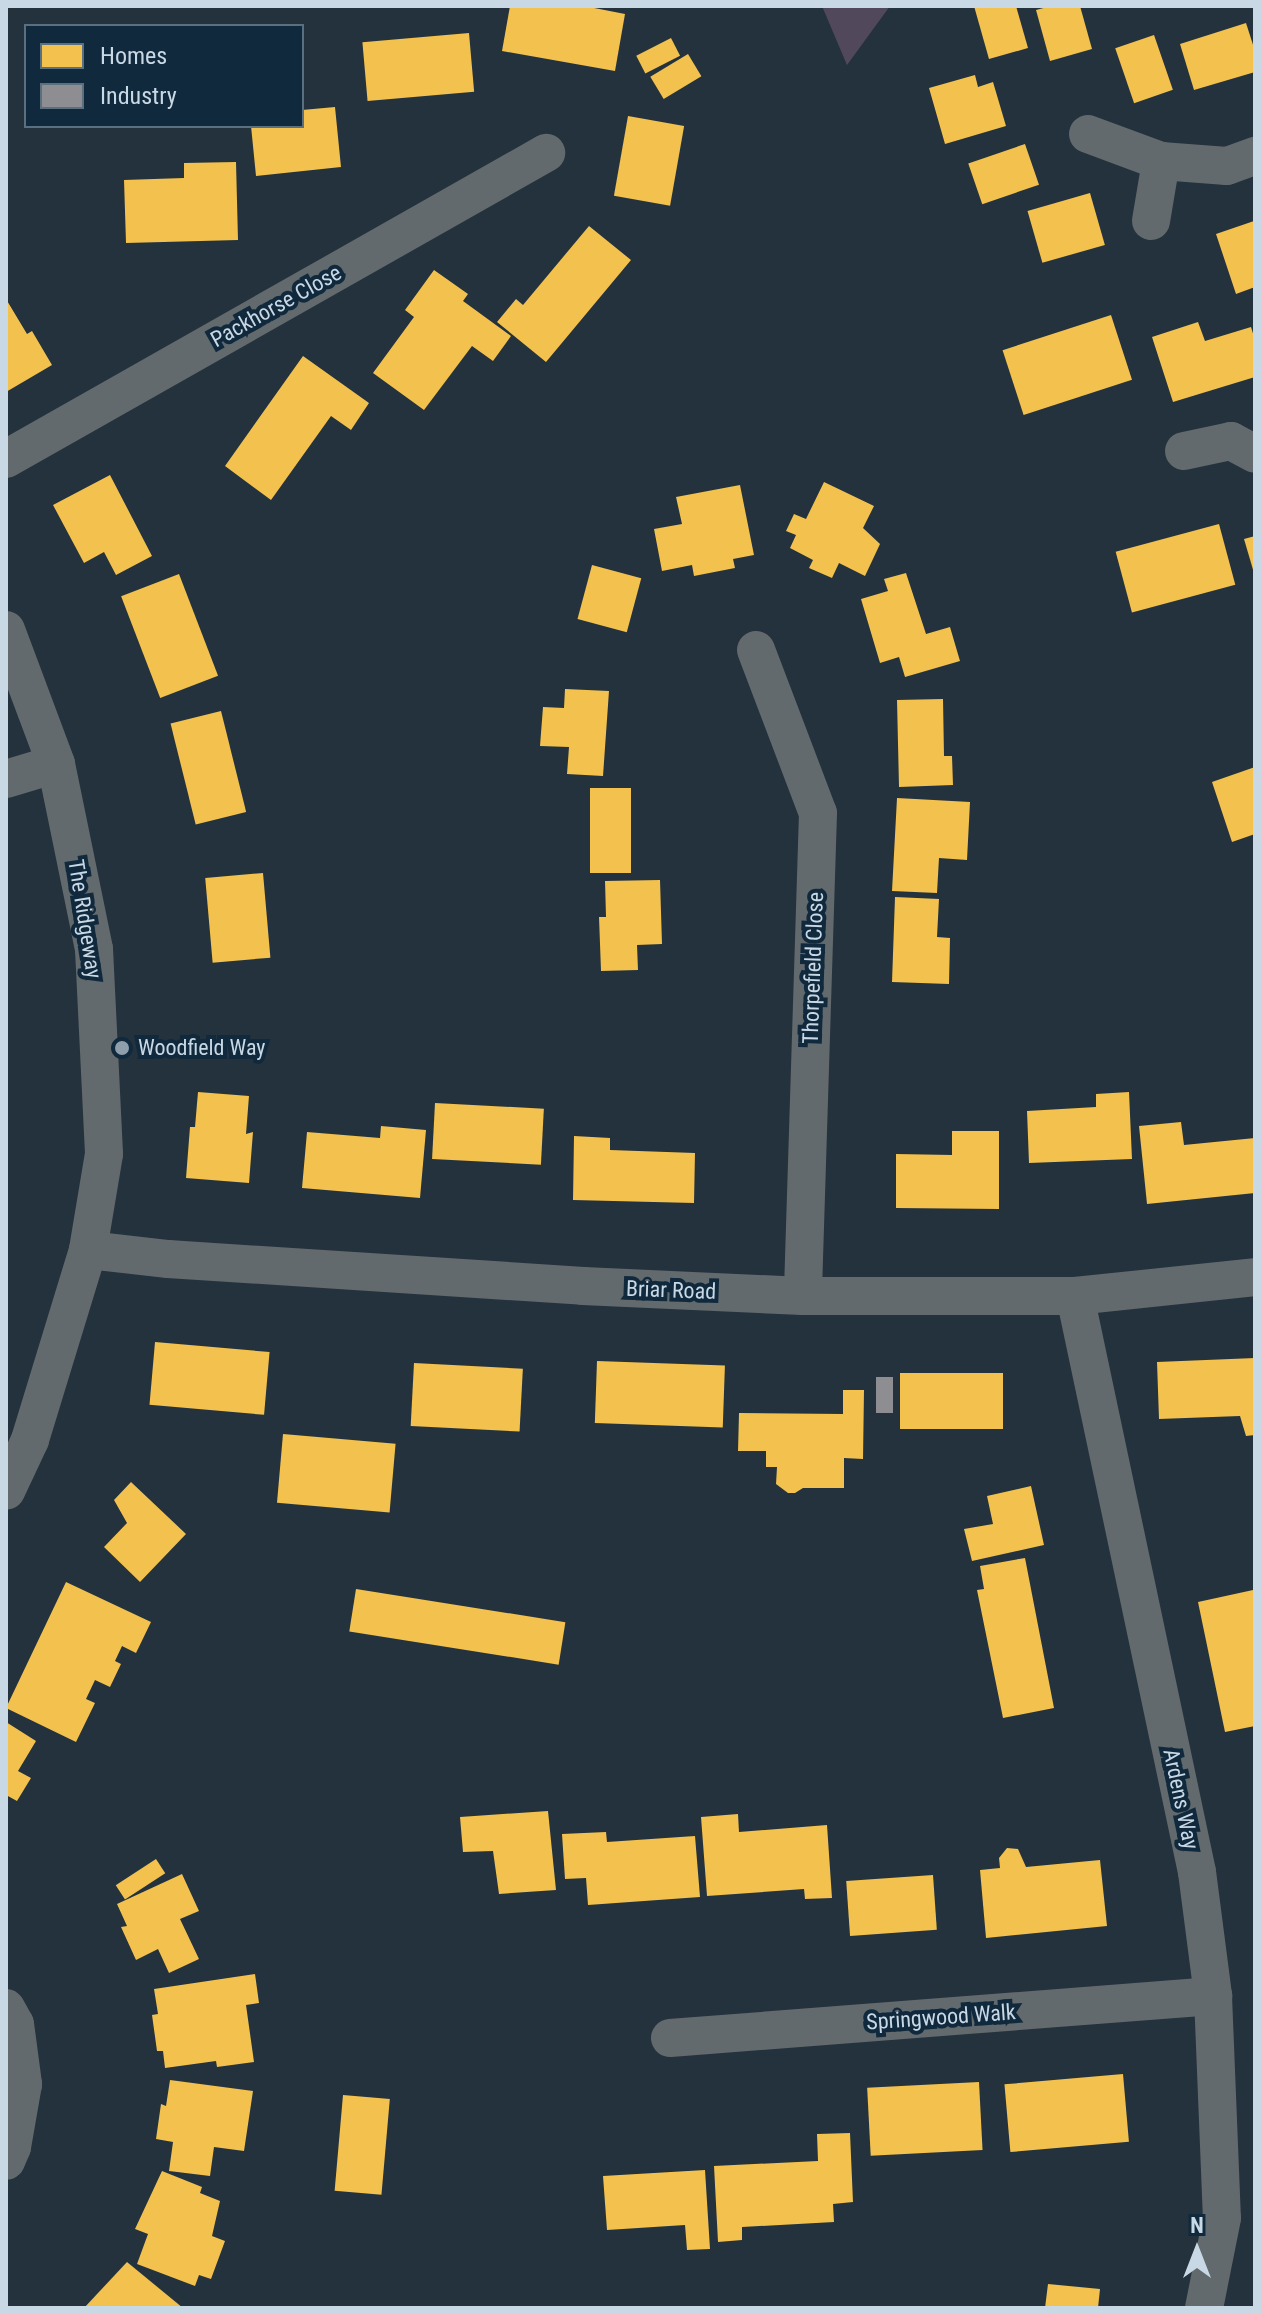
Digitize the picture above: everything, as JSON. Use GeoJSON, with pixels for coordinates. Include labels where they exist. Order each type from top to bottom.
{"type":"FeatureCollection","features":[{"type":"Feature","properties":{"kind":"street"},"geometry":{"type":"LineString","coordinates":[[1088,134],[1161,161],[1227,166],[1255,156]]}},
{"type":"Feature","properties":{"kind":"street","name":"Packhorse Close"},"geometry":{"type":"LineString","coordinates":[[6,459],[546,153]]}},
{"type":"Feature","properties":{"kind":"street"},"geometry":{"type":"LineString","coordinates":[[1151,221],[1161,161]]}},
{"type":"Feature","properties":{"kind":"street"},"geometry":{"type":"LineString","coordinates":[[1184,451],[1231,441],[1255,454]]}},
{"type":"Feature","properties":{"kind":"street","name":"The Ridgeway"},"geometry":{"type":"LineString","coordinates":[[6,630],[56,764],[94,949],[104,1154],[88,1250],[30,1440],[6,1491]]}},
{"type":"Feature","properties":{"kind":"street","name":"Thorpefield Close"},"geometry":{"type":"LineString","coordinates":[[756,650],[818,813],[803,1296]]}},
{"type":"Feature","properties":{"kind":"street"},"geometry":{"type":"LineString","coordinates":[[6,779],[56,764]]}},
{"type":"Feature","properties":{"kind":"street","name":"Briar Road"},"geometry":{"type":"LineString","coordinates":[[88,1250],[168,1259],[583,1286],[803,1296],[1075,1296],[1255,1277]]}},
{"type":"Feature","properties":{"kind":"street","name":"Ardens Way"},"geometry":{"type":"LineString","coordinates":[[1075,1296],[1197,1872],[1213,1996],[1222,2218],[1204,2308]]}},
{"type":"Feature","properties":{"kind":"street","name":"Springwood Walk"},"geometry":{"type":"LineString","coordinates":[[670,2038],[1213,1996]]}},
{"type":"Feature","properties":{"kind":"street"},"geometry":{"type":"LineString","coordinates":[[6,2008],[15,2024],[23,2084],[12,2147],[6,2161]]}},
{"type":"Feature","properties":{"kind":"shaded area"},"geometry":{"type":"Polygon","coordinates":[[[822,6],[890,6],[847,65],[822,6]]]}},
{"type":"Feature","properties":{"kind":"building: Homes"},"geometry":{"type":"Polygon","coordinates":[[[510,6],[584,6],[625,14],[615,71],[502,51],[510,6]]]}},
{"type":"Feature","properties":{"kind":"building: Homes"},"geometry":{"type":"Polygon","coordinates":[[[974,6],[1016,6],[1028,48],[989,59],[974,6]]]}},
{"type":"Feature","properties":{"kind":"building: Homes"},"geometry":{"type":"Polygon","coordinates":[[[1051,6],[1080,6],[1092,49],[1050,61],[1036,10],[1051,6]]]}},
{"type":"Feature","properties":{"kind":"building: Homes"},"geometry":{"type":"Polygon","coordinates":[[[1246,23],[1255,51],[1255,72],[1194,90],[1180,44],[1246,23]]]}},
{"type":"Feature","properties":{"kind":"building: Homes"},"geometry":{"type":"Polygon","coordinates":[[[469,33],[474,92],[368,101],[362,42],[469,33]]]}},
{"type":"Feature","properties":{"kind":"building: Homes"},"geometry":{"type":"Polygon","coordinates":[[[1154,35],[1173,90],[1134,103],[1115,48],[1154,35]]]}},
{"type":"Feature","properties":{"kind":"building: Homes"},"geometry":{"type":"Polygon","coordinates":[[[671,38],[680,56],[645,74],[636,56],[671,38]]]}},
{"type":"Feature","properties":{"kind":"building: Homes"},"geometry":{"type":"Polygon","coordinates":[[[688,54],[701,76],[664,99],[650,77],[688,54]]]}},
{"type":"Feature","properties":{"kind":"building: Homes"},"geometry":{"type":"Polygon","coordinates":[[[975,75],[978,87],[993,82],[1006,126],[945,144],[929,88],[975,75]]]}},
{"type":"Feature","properties":{"kind":"building: Homes"},"geometry":{"type":"Polygon","coordinates":[[[335,107],[341,167],[256,176],[251,128],[304,128],[304,110],[335,107]]]}},
{"type":"Feature","properties":{"kind":"building: Homes"},"geometry":{"type":"Polygon","coordinates":[[[628,116],[684,126],[670,206],[614,196],[628,116]]]}},
{"type":"Feature","properties":{"kind":"building: Homes"},"geometry":{"type":"Polygon","coordinates":[[[1025,144],[1039,185],[982,204],[968,164],[1025,144]]]}},
{"type":"Feature","properties":{"kind":"building: Homes"},"geometry":{"type":"Polygon","coordinates":[[[236,162],[238,240],[126,243],[124,180],[184,178],[184,163],[236,162]]]}},
{"type":"Feature","properties":{"kind":"building: Homes"},"geometry":{"type":"Polygon","coordinates":[[[1090,193],[1105,245],[1042,263],[1028,211],[1090,193]]]}},
{"type":"Feature","properties":{"kind":"building: Homes"},"geometry":{"type":"Polygon","coordinates":[[[1254,221],[1255,287],[1236,294],[1216,234],[1254,221]]]}},
{"type":"Feature","properties":{"kind":"building: Homes"},"geometry":{"type":"Polygon","coordinates":[[[589,226],[631,260],[546,362],[497,322],[516,299],[523,305],[589,226]]]}},
{"type":"Feature","properties":{"kind":"building: Homes"},"geometry":{"type":"Polygon","coordinates":[[[434,270],[468,294],[463,301],[511,336],[493,361],[472,346],[424,410],[373,373],[414,317],[405,310],[434,270]]]}},
{"type":"Feature","properties":{"kind":"building: Homes"},"geometry":{"type":"Polygon","coordinates":[[[6,299],[27,334],[32,331],[52,365],[6,392],[6,299]]]}},
{"type":"Feature","properties":{"kind":"building: Homes"},"geometry":{"type":"Polygon","coordinates":[[[1111,315],[1132,380],[1024,415],[1003,350],[1111,315]]]}},
{"type":"Feature","properties":{"kind":"building: Homes"},"geometry":{"type":"Polygon","coordinates":[[[1198,322],[1205,341],[1251,327],[1255,340],[1255,377],[1173,402],[1152,337],[1198,322]]]}},
{"type":"Feature","properties":{"kind":"building: Homes"},"geometry":{"type":"Polygon","coordinates":[[[303,356],[369,403],[351,430],[331,416],[271,500],[225,466],[303,356]]]}},
{"type":"Feature","properties":{"kind":"building: Homes"},"geometry":{"type":"Polygon","coordinates":[[[110,475],[152,556],[116,575],[104,552],[84,563],[53,505],[110,475]]]}},
{"type":"Feature","properties":{"kind":"building: Homes"},"geometry":{"type":"Polygon","coordinates":[[[824,482],[874,506],[863,528],[880,544],[865,576],[839,563],[832,578],[809,568],[813,560],[790,548],[796,535],[786,531],[794,514],[806,519],[824,482]]]}},
{"type":"Feature","properties":{"kind":"building: Homes"},"geometry":{"type":"Polygon","coordinates":[[[740,485],[754,555],[733,559],[735,568],[694,576],[692,565],[662,571],[654,529],[682,524],[676,497],[740,485]]]}},
{"type":"Feature","properties":{"kind":"building: Homes"},"geometry":{"type":"Polygon","coordinates":[[[1219,524],[1235,585],[1132,613],[1116,552],[1219,524]]]}},
{"type":"Feature","properties":{"kind":"building: Homes"},"geometry":{"type":"Polygon","coordinates":[[[1255,536],[1255,573],[1254,573],[1244,539],[1255,536]]]}},
{"type":"Feature","properties":{"kind":"building: Homes"},"geometry":{"type":"Polygon","coordinates":[[[592,565],[641,578],[627,632],[578,619],[592,565]]]}},
{"type":"Feature","properties":{"kind":"building: Homes"},"geometry":{"type":"Polygon","coordinates":[[[906,573],[926,634],[950,627],[960,661],[905,677],[899,657],[880,663],[861,599],[888,591],[884,579],[906,573]]]}},
{"type":"Feature","properties":{"kind":"building: Homes"},"geometry":{"type":"Polygon","coordinates":[[[179,574],[218,676],[160,698],[121,596],[179,574]]]}},
{"type":"Feature","properties":{"kind":"building: Homes"},"geometry":{"type":"Polygon","coordinates":[[[565,689],[609,691],[603,776],[567,774],[569,747],[540,746],[543,707],[564,708],[565,689]]]}},
{"type":"Feature","properties":{"kind":"building: Homes"},"geometry":{"type":"Polygon","coordinates":[[[943,699],[944,756],[952,756],[953,785],[899,787],[897,700],[943,699]]]}},
{"type":"Feature","properties":{"kind":"building: Homes"},"geometry":{"type":"Polygon","coordinates":[[[221,711],[246,812],[196,824],[171,724],[221,711]]]}},
{"type":"Feature","properties":{"kind":"building: Homes"},"geometry":{"type":"Polygon","coordinates":[[[1255,767],[1255,834],[1232,842],[1212,782],[1255,767]]]}},
{"type":"Feature","properties":{"kind":"building: Homes"},"geometry":{"type":"Polygon","coordinates":[[[590,788],[631,788],[631,873],[590,873],[590,788]]]}},
{"type":"Feature","properties":{"kind":"building: Homes"},"geometry":{"type":"Polygon","coordinates":[[[897,798],[970,802],[967,860],[939,858],[937,893],[892,891],[897,798]]]}},
{"type":"Feature","properties":{"kind":"building: Homes"},"geometry":{"type":"Polygon","coordinates":[[[263,873],[270,958],[213,963],[205,878],[263,873]]]}},
{"type":"Feature","properties":{"kind":"building: Homes"},"geometry":{"type":"Polygon","coordinates":[[[660,880],[662,944],[637,945],[638,970],[601,971],[599,917],[606,917],[605,881],[660,880]]]}},
{"type":"Feature","properties":{"kind":"building: Homes"},"geometry":{"type":"Polygon","coordinates":[[[895,897],[939,899],[937,937],[950,938],[949,984],[892,982],[895,897]]]}},
{"type":"Feature","properties":{"kind":"building: Homes"},"geometry":{"type":"Polygon","coordinates":[[[198,1092],[249,1096],[246,1134],[253,1132],[249,1183],[186,1178],[190,1127],[195,1127],[198,1092]]]}},
{"type":"Feature","properties":{"kind":"building: Homes"},"geometry":{"type":"Polygon","coordinates":[[[1129,1092],[1132,1159],[1029,1163],[1027,1111],[1096,1107],[1096,1094],[1129,1092]]]}},
{"type":"Feature","properties":{"kind":"building: Homes"},"geometry":{"type":"Polygon","coordinates":[[[435,1103],[544,1109],[541,1165],[432,1159],[435,1103]]]}},
{"type":"Feature","properties":{"kind":"building: Homes"},"geometry":{"type":"Polygon","coordinates":[[[1181,1122],[1184,1145],[1255,1138],[1255,1193],[1147,1204],[1139,1126],[1181,1122]]]}},
{"type":"Feature","properties":{"kind":"building: Homes"},"geometry":{"type":"Polygon","coordinates":[[[381,1126],[426,1130],[420,1198],[302,1188],[307,1132],[380,1138],[381,1126]]]}},
{"type":"Feature","properties":{"kind":"building: Homes"},"geometry":{"type":"Polygon","coordinates":[[[952,1131],[999,1131],[999,1209],[896,1208],[896,1154],[952,1155],[952,1131]]]}},
{"type":"Feature","properties":{"kind":"building: Homes"},"geometry":{"type":"Polygon","coordinates":[[[574,1136],[610,1138],[610,1150],[695,1153],[694,1203],[573,1200],[574,1136]]]}},
{"type":"Feature","properties":{"kind":"building: Homes"},"geometry":{"type":"Polygon","coordinates":[[[155,1342],[270,1352],[264,1415],[150,1405],[155,1342]]]}},
{"type":"Feature","properties":{"kind":"building: Homes"},"geometry":{"type":"Polygon","coordinates":[[[1255,1358],[1255,1435],[1246,1436],[1240,1416],[1159,1419],[1157,1362],[1255,1358]]]}},
{"type":"Feature","properties":{"kind":"building: Homes"},"geometry":{"type":"Polygon","coordinates":[[[597,1361],[725,1365],[723,1427],[595,1423],[597,1361]]]}},
{"type":"Feature","properties":{"kind":"building: Homes"},"geometry":{"type":"Polygon","coordinates":[[[414,1363],[523,1369],[520,1432],[411,1426],[414,1363]]]}},
{"type":"Feature","properties":{"kind":"building: Homes"},"geometry":{"type":"Polygon","coordinates":[[[900,1373],[1003,1373],[1003,1429],[900,1429],[900,1373]]]}},
{"type":"Feature","properties":{"kind":"building: Homes"},"geometry":{"type":"Polygon","coordinates":[[[843,1390],[864,1390],[863,1459],[844,1458],[844,1488],[803,1488],[788,1493],[776,1484],[777,1467],[766,1467],[766,1451],[738,1451],[739,1413],[843,1414],[843,1390]]]}},
{"type":"Feature","properties":{"kind":"building: Homes"},"geometry":{"type":"Polygon","coordinates":[[[283,1434],[396,1444],[390,1513],[277,1503],[283,1434]]]}},
{"type":"Feature","properties":{"kind":"building: Homes"},"geometry":{"type":"Polygon","coordinates":[[[131,1482],[186,1534],[140,1582],[104,1547],[127,1523],[114,1500],[131,1482]]]}},
{"type":"Feature","properties":{"kind":"building: Homes"},"geometry":{"type":"Polygon","coordinates":[[[1031,1486],[1044,1545],[972,1561],[964,1529],[993,1524],[987,1496],[1031,1486]]]}},
{"type":"Feature","properties":{"kind":"building: Homes"},"geometry":{"type":"Polygon","coordinates":[[[1025,1558],[1054,1708],[1003,1718],[977,1590],[984,1589],[980,1566],[1025,1558]]]}},
{"type":"Feature","properties":{"kind":"building: Homes"},"geometry":{"type":"Polygon","coordinates":[[[66,1582],[151,1622],[136,1653],[122,1646],[115,1661],[121,1664],[110,1687],[95,1680],[86,1699],[95,1703],[76,1742],[6,1708],[66,1582]]]}},
{"type":"Feature","properties":{"kind":"building: Homes"},"geometry":{"type":"Polygon","coordinates":[[[356,1589],[565,1622],[559,1665],[349,1631],[356,1589]]]}},
{"type":"Feature","properties":{"kind":"building: Homes"},"geometry":{"type":"Polygon","coordinates":[[[1253,1590],[1255,1726],[1225,1732],[1198,1602],[1253,1590]]]}},
{"type":"Feature","properties":{"kind":"building: Homes"},"geometry":{"type":"Polygon","coordinates":[[[6,1722],[36,1741],[18,1771],[31,1778],[17,1801],[6,1795],[6,1722]]]}},
{"type":"Feature","properties":{"kind":"building: Homes"},"geometry":{"type":"Polygon","coordinates":[[[548,1811],[556,1890],[499,1894],[493,1851],[463,1852],[460,1817],[548,1811]]]}},
{"type":"Feature","properties":{"kind":"building: Homes"},"geometry":{"type":"Polygon","coordinates":[[[738,1814],[739,1832],[827,1825],[832,1898],[805,1899],[804,1889],[707,1896],[701,1817],[738,1814]]]}},
{"type":"Feature","properties":{"kind":"building: Homes"},"geometry":{"type":"Polygon","coordinates":[[[606,1832],[607,1842],[695,1836],[700,1897],[588,1905],[586,1878],[565,1879],[562,1834],[606,1832]]]}},
{"type":"Feature","properties":{"kind":"building: Homes"},"geometry":{"type":"Polygon","coordinates":[[[1007,1848],[1018,1849],[1026,1867],[1100,1860],[1107,1926],[986,1938],[980,1870],[1000,1868],[999,1858],[1007,1848]]]}},
{"type":"Feature","properties":{"kind":"building: Homes"},"geometry":{"type":"Polygon","coordinates":[[[156,1859],[165,1873],[125,1899],[116,1885],[156,1859]]]}},
{"type":"Feature","properties":{"kind":"building: Homes"},"geometry":{"type":"Polygon","coordinates":[[[182,1874],[199,1911],[180,1919],[199,1959],[169,1973],[158,1949],[136,1960],[121,1927],[127,1926],[117,1904],[182,1874]]]}},
{"type":"Feature","properties":{"kind":"building: Homes"},"geometry":{"type":"Polygon","coordinates":[[[933,1875],[937,1930],[850,1936],[846,1881],[933,1875]]]}},
{"type":"Feature","properties":{"kind":"building: Homes"},"geometry":{"type":"Polygon","coordinates":[[[255,1974],[259,2003],[246,2005],[254,2062],[217,2067],[216,2061],[165,2068],[163,2051],[157,2051],[152,2015],[158,2014],[154,1989],[255,1974]]]}},
{"type":"Feature","properties":{"kind":"building: Homes"},"geometry":{"type":"Polygon","coordinates":[[[1123,2074],[1129,2142],[1010,2152],[1004,2084],[1123,2074]]]}},
{"type":"Feature","properties":{"kind":"building: Homes"},"geometry":{"type":"Polygon","coordinates":[[[170,2080],[253,2091],[244,2151],[214,2147],[210,2176],[169,2171],[173,2142],[156,2139],[161,2104],[166,2106],[170,2080]]]}},
{"type":"Feature","properties":{"kind":"building: Homes"},"geometry":{"type":"Polygon","coordinates":[[[979,2082],[983,2150],[871,2156],[867,2088],[979,2082]]]}},
{"type":"Feature","properties":{"kind":"building: Homes"},"geometry":{"type":"Polygon","coordinates":[[[343,2095],[390,2099],[381,2195],[335,2191],[343,2095]]]}},
{"type":"Feature","properties":{"kind":"building: Homes"},"geometry":{"type":"Polygon","coordinates":[[[850,2133],[853,2202],[833,2204],[834,2222],[742,2227],[742,2240],[718,2242],[714,2166],[818,2161],[817,2134],[850,2133]]]}},
{"type":"Feature","properties":{"kind":"building: Homes"},"geometry":{"type":"Polygon","coordinates":[[[705,2170],[710,2249],[687,2250],[685,2225],[607,2230],[603,2176],[705,2170]]]}},
{"type":"Feature","properties":{"kind":"building: Homes"},"geometry":{"type":"Polygon","coordinates":[[[162,2171],[202,2187],[200,2193],[220,2201],[212,2236],[225,2241],[211,2279],[199,2275],[195,2286],[137,2264],[148,2234],[135,2229],[162,2171]]]}},
{"type":"Feature","properties":{"kind":"building: Homes"},"geometry":{"type":"Polygon","coordinates":[[[127,2262],[183,2308],[84,2308],[127,2262]]]}},
{"type":"Feature","properties":{"kind":"building: Homes"},"geometry":{"type":"Polygon","coordinates":[[[1048,2284],[1100,2289],[1098,2308],[1045,2308],[1048,2284]]]}},
{"type":"Feature","properties":{"kind":"building: Industry"},"geometry":{"type":"Polygon","coordinates":[[[876,1377],[893,1377],[893,1413],[876,1413],[876,1377]]]}},
{"type":"Feature","properties":{"kind":"place","name":"Woodfield Way"},"geometry":{"type":"Point","coordinates":[122,1048]}}]}
